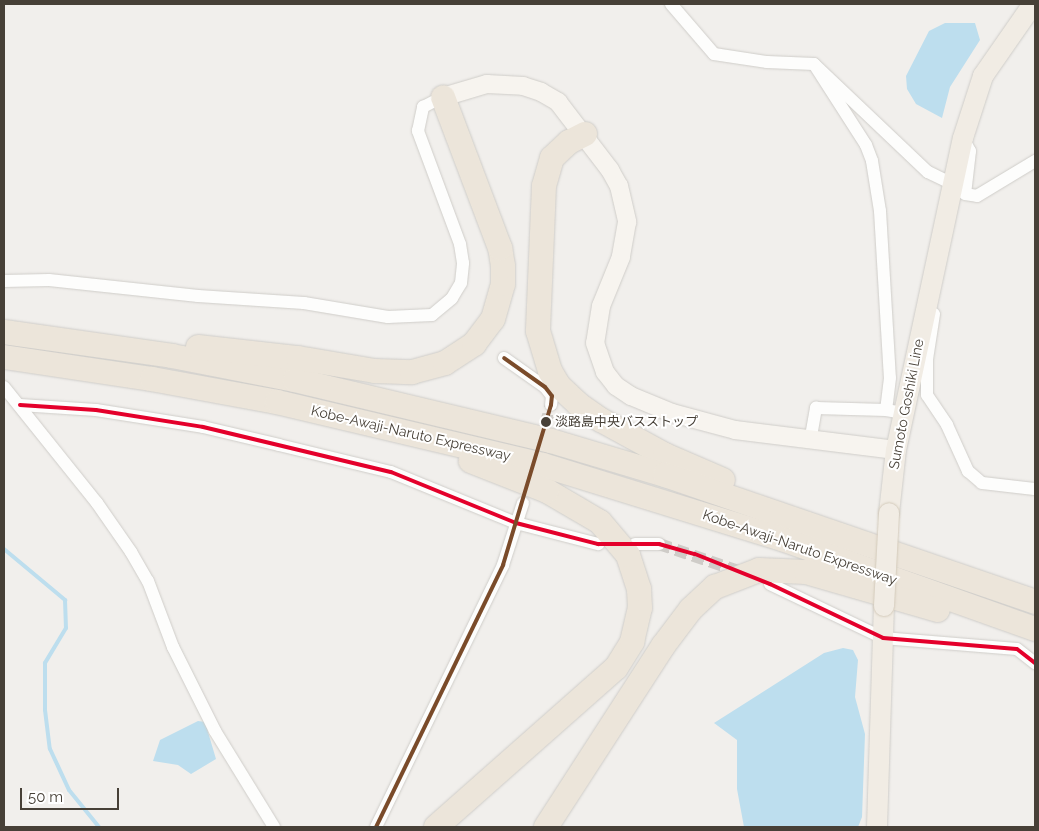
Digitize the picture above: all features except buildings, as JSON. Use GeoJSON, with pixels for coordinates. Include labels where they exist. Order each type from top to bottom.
{"type":"FeatureCollection","features":[{"type":"Feature","properties":{"kind":"highway"},"geometry":{"type":"LineString","coordinates":[[27,334],[203,348],[395,372],[428,369],[461,355],[474,344],[493,318],[503,284],[503,266],[500,248],[443,97]]}},
{"type":"Feature","properties":{"kind":"highway"},"geometry":{"type":"LineString","coordinates":[[585,134],[569,142],[552,158],[544,186],[538,331],[550,371],[559,386],[601,420],[665,455],[723,480],[992,573],[1035,591]]}},
{"type":"Feature","properties":{"kind":"highway","name":"Kobe-Awaji-Naruto Expressway"},"geometry":{"type":"LineString","coordinates":[[4,332],[172,356],[295,380],[551,441],[675,479],[1035,602]]}},
{"type":"Feature","properties":{"kind":"highway","name":"Kobe-Awaji-Naruto Expressway"},"geometry":{"type":"LineString","coordinates":[[4,357],[152,379],[406,430],[543,465],[782,539],[1035,629]]}},
{"type":"Feature","properties":{"kind":"highway"},"geometry":{"type":"LineString","coordinates":[[152,379],[392,436],[499,470],[583,510],[615,536],[628,555],[639,589],[640,608],[635,634],[625,656],[605,678],[436,827]]}},
{"type":"Feature","properties":{"kind":"highway"},"geometry":{"type":"LineString","coordinates":[[546,827],[628,696],[678,625],[701,598],[729,579],[759,570],[806,572],[1035,639]]}},
{"type":"Feature","properties":{"kind":"main road","name":"Sumoto Goshiki Line"},"geometry":{"type":"LineString","coordinates":[[877,827],[888,513],[896,450],[894,411],[926,300],[951,183],[983,76],[1033,4]]}},
{"type":"Feature","properties":{"kind":"street"},"geometry":{"type":"LineString","coordinates":[[671,4],[714,54],[767,62],[814,64],[928,172],[951,183]]}},
{"type":"Feature","properties":{"kind":"street"},"geometry":{"type":"LineString","coordinates":[[810,442],[816,408],[894,411],[890,378],[878,186],[866,145],[814,64]]}},
{"type":"Feature","properties":{"kind":"street"},"geometry":{"type":"LineString","coordinates":[[4,281],[49,280],[198,296],[304,303],[388,317],[432,315],[452,298],[460,283],[463,263],[460,244],[418,131],[419,115],[423,107],[443,97],[487,84],[523,86],[558,102],[585,134],[619,186],[628,222],[621,257],[595,330],[598,356],[605,372],[631,396],[672,413],[735,430],[810,442],[896,450]]}},
{"type":"Feature","properties":{"kind":"street"},"geometry":{"type":"LineString","coordinates":[[963,138],[970,151],[965,194],[976,196],[1035,161]]}},
{"type":"Feature","properties":{"kind":"street"},"geometry":{"type":"LineString","coordinates":[[926,300],[935,311],[928,359],[927,395],[947,426],[968,471],[982,483],[1035,488]]}},
{"type":"Feature","properties":{"kind":"street"},"geometry":{"type":"LineString","coordinates":[[504,358],[545,387],[552,396],[551,405]]}},
{"type":"Feature","properties":{"kind":"street"},"geometry":{"type":"LineString","coordinates":[[4,387],[97,503],[131,552],[148,581],[173,647],[215,731],[274,827]]}},
{"type":"Feature","properties":{"kind":"street"},"geometry":{"type":"LineString","coordinates":[[20,405],[96,410],[203,427],[391,472],[516,523],[598,544]]}},
{"type":"Feature","properties":{"kind":"street"},"geometry":{"type":"LineString","coordinates":[[376,827],[503,564],[523,503]]}},
{"type":"Feature","properties":{"kind":"street"},"geometry":{"type":"LineString","coordinates":[[635,544],[659,544]]}},
{"type":"Feature","properties":{"kind":"street"},"geometry":{"type":"LineString","coordinates":[[770,584],[883,638],[1017,649],[1035,663]]}},
{"type":"Feature","properties":{"kind":"water"},"geometry":{"type":"Polygon","coordinates":[[[945,23],[975,23],[980,40],[950,87],[942,118],[916,104],[907,89],[906,76],[929,31],[945,23]]]}},
{"type":"Feature","properties":{"kind":"water"},"geometry":{"type":"Polygon","coordinates":[[[843,648],[853,650],[858,660],[855,697],[865,734],[862,817],[858,827],[744,827],[737,789],[737,740],[714,723],[824,653],[843,648]]]}},
{"type":"Feature","properties":{"kind":"water"},"geometry":{"type":"Polygon","coordinates":[[[198,721],[205,722],[216,759],[191,774],[178,765],[153,761],[160,740],[198,721]]]}},
{"type":"Feature","properties":{"kind":"waterway"},"geometry":{"type":"LineString","coordinates":[[4,549],[65,600],[66,628],[45,663],[45,710],[50,749],[69,790],[99,827]]}},
{"type":"Feature","properties":{"kind":"tunnel"},"geometry":{"type":"LineString","coordinates":[[540,443],[551,405]]}},
{"type":"Feature","properties":{"kind":"tunnel"},"geometry":{"type":"LineString","coordinates":[[659,544],[747,574]]}},
{"type":"Feature","properties":{"kind":"transit line"},"geometry":{"type":"LineString","coordinates":[[376,827],[503,565],[551,405],[552,396],[545,387],[504,358]]}},
{"type":"Feature","properties":{"kind":"transit line"},"geometry":{"type":"LineString","coordinates":[[20,405],[96,410],[203,427],[391,472],[516,523],[598,544],[659,544],[695,554],[770,584],[883,638],[1017,649],[1035,663]]}},
{"type":"Feature","properties":{"kind":"place","name":"淡路島中央バスストップ"},"geometry":{"type":"Point","coordinates":[546,422]}}]}
